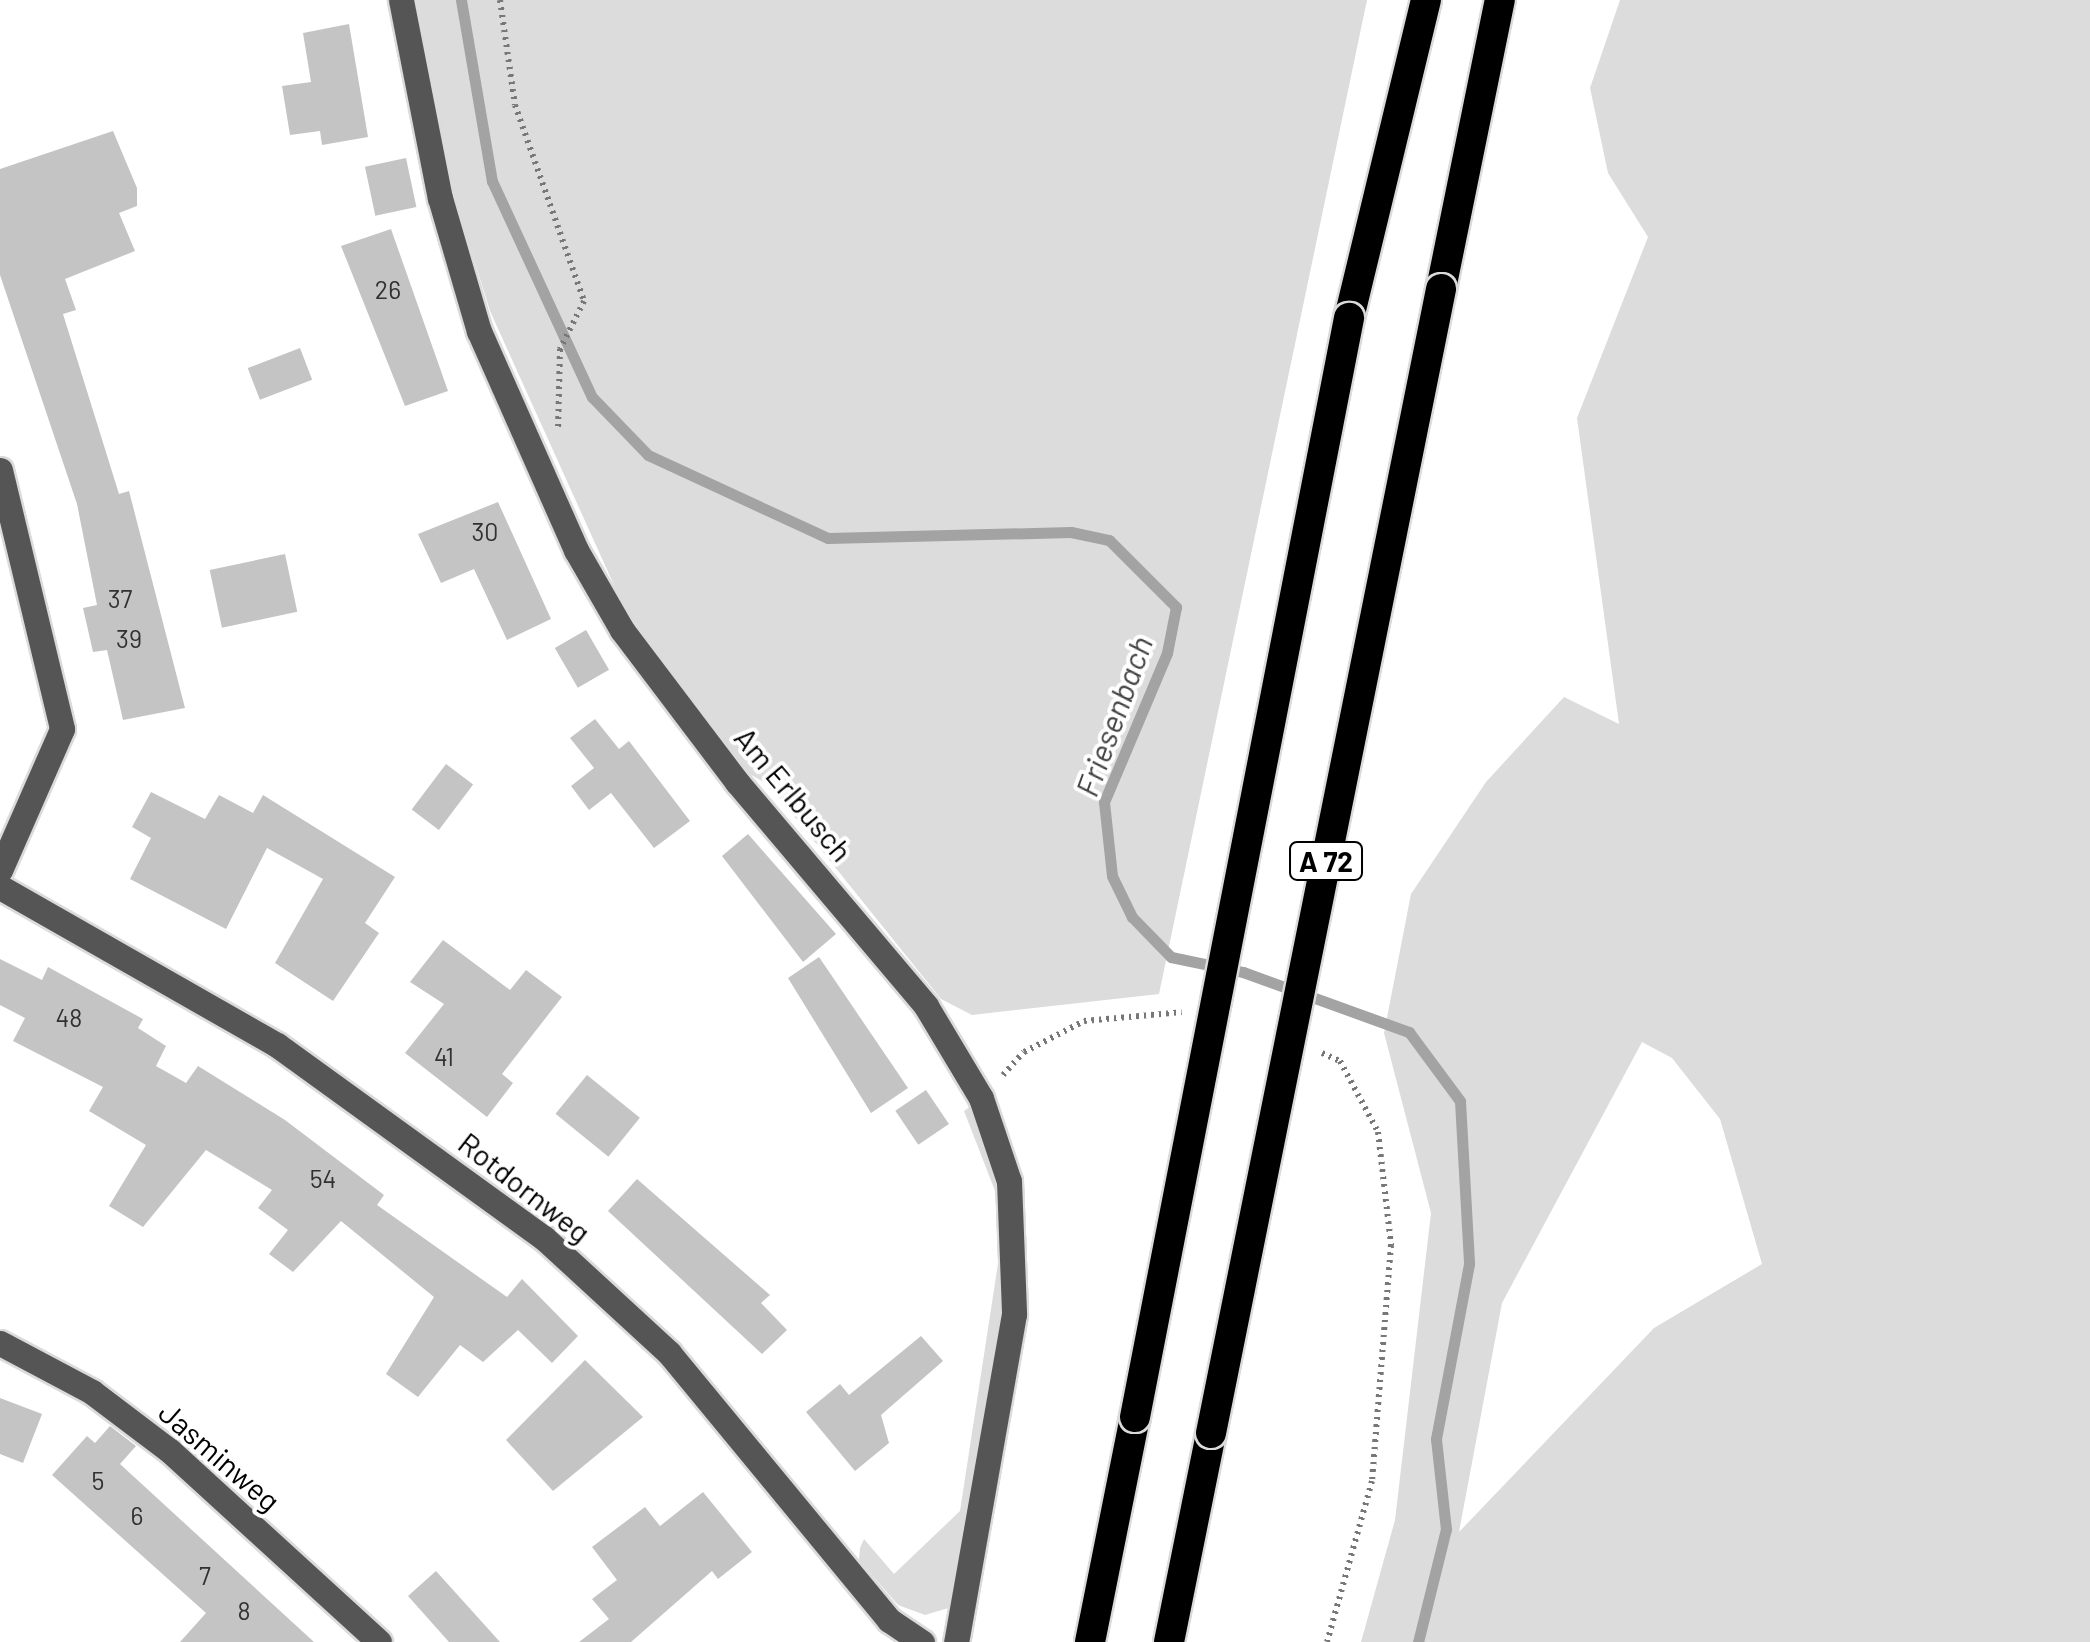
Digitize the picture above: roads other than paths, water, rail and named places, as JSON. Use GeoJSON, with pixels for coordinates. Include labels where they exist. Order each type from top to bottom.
{"type":"FeatureCollection","features":[{"type":"Feature","properties":{"kind":"highway","name":"A 72"},"geometry":{"type":"LineString","coordinates":[[1090,1642],[1349,318],[1426,0]]}},
{"type":"Feature","properties":{"kind":"highway","name":"A 72"},"geometry":{"type":"LineString","coordinates":[[1169,1642],[1500,0]]}},
{"type":"Feature","properties":{"kind":"street","name":"Am Erlbusch"},"geometry":{"type":"LineString","coordinates":[[401,0],[440,198],[479,331],[576,550],[622,630],[726,767],[926,1006],[980,1098],[1009,1181],[1014,1314],[956,1642]]}},
{"type":"Feature","properties":{"kind":"street"},"geometry":{"type":"LineString","coordinates":[[0,470],[62,729],[0,870]]}},
{"type":"Feature","properties":{"kind":"street","name":"Rotdornweg"},"geometry":{"type":"LineString","coordinates":[[0,887],[277,1045],[544,1238],[670,1353],[889,1620],[922,1642]]}},
{"type":"Feature","properties":{"kind":"street","name":"Jasminweg"},"geometry":{"type":"LineString","coordinates":[[0,1344],[92,1392],[170,1451],[379,1642]]}},
{"type":"Feature","properties":{"kind":"waterway","name":"Friesenbach"},"geometry":{"type":"LineString","coordinates":[[461,0],[492,181],[592,397],[648,455],[828,538],[1071,532],[1109,540],[1176,607],[1167,653],[1104,802],[1112,876],[1132,917],[1171,957],[1243,972],[1409,1032],[1460,1101],[1469,1264],[1436,1439],[1446,1529],[1418,1642]]}}]}
